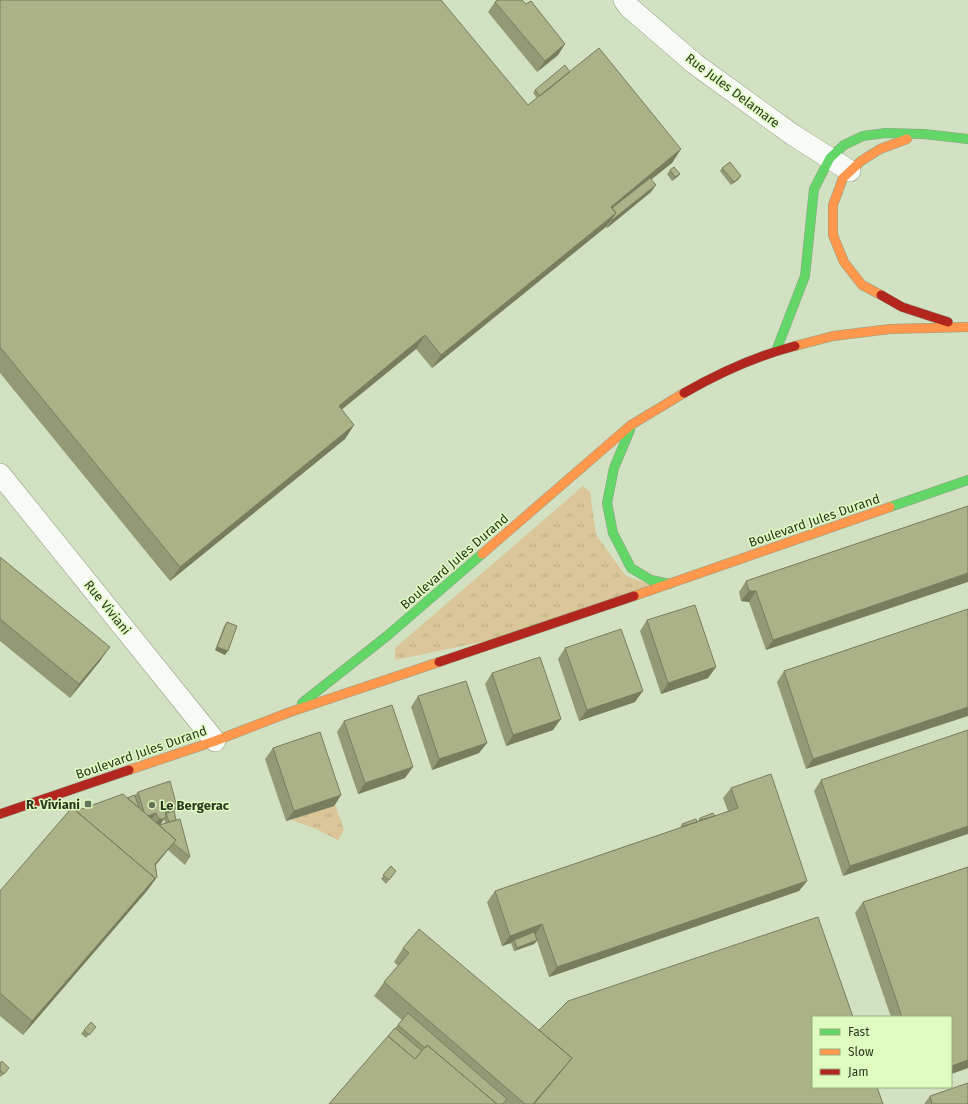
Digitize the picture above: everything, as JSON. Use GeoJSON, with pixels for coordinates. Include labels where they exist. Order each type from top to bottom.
{"type":"FeatureCollection","features":[{"type":"Feature","properties":{"kind":"street","name":"Rue Jules Delamare"},"geometry":{"type":"LineString","coordinates":[[624,0],[629,7],[695,64],[793,135],[850,171]]}},
{"type":"Feature","properties":{"kind":"street","name":"Boulevard Jules Durand"},"geometry":{"type":"LineString","coordinates":[[776,351],[805,276],[814,188],[830,158],[844,145],[863,136],[886,132],[924,134],[968,139]]}},
{"type":"Feature","properties":{"kind":"street","name":"Boulevard Jules Durand"},"geometry":{"type":"LineString","coordinates":[[924,134],[880,149],[861,161],[843,178],[834,205],[833,235],[844,262],[862,285],[902,307],[965,327]]}},
{"type":"Feature","properties":{"kind":"street","name":"Boulevard Jules Durand"},"geometry":{"type":"LineString","coordinates":[[290,712],[387,636],[632,426],[678,396],[716,375],[776,351],[833,336],[890,329],[965,327]]}},
{"type":"Feature","properties":{"kind":"street"},"geometry":{"type":"LineString","coordinates":[[632,426],[614,468],[607,503],[613,533],[632,568],[651,580],[669,584]]}},
{"type":"Feature","properties":{"kind":"street","name":"Rue Viviani"},"geometry":{"type":"LineString","coordinates":[[0,474],[215,741]]}},
{"type":"Feature","properties":{"kind":"street","name":"Boulevard Jules Durand"},"geometry":{"type":"LineString","coordinates":[[0,814],[215,741],[290,712],[669,584],[968,480]]}},
{"type":"Feature","properties":{"kind":"green space"},"geometry":{"type":"Polygon","coordinates":[[[583,486],[590,492],[596,535],[626,576],[654,586],[491,640],[395,660],[395,648],[583,486]]]}},
{"type":"Feature","properties":{"kind":"green space"},"geometry":{"type":"Polygon","coordinates":[[[335,804],[344,830],[338,840],[314,828],[291,820],[335,804]]]}},
{"type":"Feature","properties":{"kind":"building"},"geometry":{"type":"Polygon","coordinates":[[[0,0],[441,0],[528,105],[599,48],[681,149],[611,207],[616,213],[441,355],[425,335],[339,406],[354,425],[180,567],[0,347],[0,0]]]}},
{"type":"Feature","properties":{"kind":"building"},"geometry":{"type":"Polygon","coordinates":[[[497,0],[522,0],[526,4],[531,1],[565,44],[545,61],[495,2],[497,0]]]}},
{"type":"Feature","properties":{"kind":"building"},"geometry":{"type":"Polygon","coordinates":[[[565,65],[570,72],[540,96],[535,90],[565,65]]]}},
{"type":"Feature","properties":{"kind":"building"},"geometry":{"type":"Polygon","coordinates":[[[730,162],[741,176],[734,182],[722,168],[730,162]]]}},
{"type":"Feature","properties":{"kind":"building"},"geometry":{"type":"Polygon","coordinates":[[[674,167],[680,174],[675,177],[670,170],[674,167]]]}},
{"type":"Feature","properties":{"kind":"building"},"geometry":{"type":"Polygon","coordinates":[[[650,178],[656,185],[612,220],[611,219],[616,213],[612,208],[650,178]]]}},
{"type":"Feature","properties":{"kind":"building"},"geometry":{"type":"Polygon","coordinates":[[[968,506],[968,573],[773,640],[756,591],[749,591],[746,581],[968,506]]]}},
{"type":"Feature","properties":{"kind":"building"},"geometry":{"type":"Polygon","coordinates":[[[0,557],[110,647],[79,684],[0,619],[0,557]]]}},
{"type":"Feature","properties":{"kind":"building"},"geometry":{"type":"Polygon","coordinates":[[[695,605],[716,667],[668,683],[647,620],[695,605]]]}},
{"type":"Feature","properties":{"kind":"building"},"geometry":{"type":"Polygon","coordinates":[[[968,609],[968,707],[813,759],[784,671],[968,609]]]}},
{"type":"Feature","properties":{"kind":"building"},"geometry":{"type":"Polygon","coordinates":[[[227,622],[237,626],[228,651],[217,647],[227,622]]]}},
{"type":"Feature","properties":{"kind":"building"},"geometry":{"type":"Polygon","coordinates":[[[621,629],[643,691],[587,710],[565,648],[621,629]]]}},
{"type":"Feature","properties":{"kind":"building"},"geometry":{"type":"Polygon","coordinates":[[[540,657],[561,719],[513,735],[492,673],[540,657]]]}},
{"type":"Feature","properties":{"kind":"building"},"geometry":{"type":"Polygon","coordinates":[[[466,681],[487,743],[439,759],[418,696],[466,681]]]}},
{"type":"Feature","properties":{"kind":"building"},"geometry":{"type":"Polygon","coordinates":[[[392,705],[413,767],[365,783],[344,721],[392,705]]]}},
{"type":"Feature","properties":{"kind":"building"},"geometry":{"type":"Polygon","coordinates":[[[968,730],[968,826],[850,866],[821,780],[968,730]]]}},
{"type":"Feature","properties":{"kind":"building"},"geometry":{"type":"Polygon","coordinates":[[[320,732],[341,795],[294,811],[273,748],[320,732]]]}},
{"type":"Feature","properties":{"kind":"building"},"geometry":{"type":"Polygon","coordinates":[[[771,774],[807,881],[557,967],[542,924],[510,936],[495,891],[738,808],[731,788],[771,774]]]}},
{"type":"Feature","properties":{"kind":"building"},"geometry":{"type":"Polygon","coordinates":[[[170,781],[177,807],[165,811],[166,816],[164,819],[159,819],[156,813],[148,816],[144,812],[138,792],[170,781]]]}},
{"type":"Feature","properties":{"kind":"building"},"geometry":{"type":"Polygon","coordinates":[[[123,794],[176,840],[155,864],[157,877],[153,881],[155,878],[76,811],[123,794]]]}},
{"type":"Feature","properties":{"kind":"building"},"geometry":{"type":"Polygon","coordinates":[[[135,795],[139,808],[127,798],[135,795]]]}},
{"type":"Feature","properties":{"kind":"building"},"geometry":{"type":"Polygon","coordinates":[[[74,809],[155,878],[32,1021],[0,993],[0,891],[69,811],[74,809]]]}},
{"type":"Feature","properties":{"kind":"building"},"geometry":{"type":"Polygon","coordinates":[[[174,811],[176,820],[169,822],[166,813],[174,811]]]}},
{"type":"Feature","properties":{"kind":"building"},"geometry":{"type":"Polygon","coordinates":[[[713,813],[715,816],[700,820],[700,818],[713,813]]]}},
{"type":"Feature","properties":{"kind":"building"},"geometry":{"type":"Polygon","coordinates":[[[180,819],[190,857],[173,843],[176,840],[159,825],[180,819]]]}},
{"type":"Feature","properties":{"kind":"building"},"geometry":{"type":"Polygon","coordinates":[[[696,819],[697,822],[683,826],[682,824],[696,819]]]}},
{"type":"Feature","properties":{"kind":"building"},"geometry":{"type":"Polygon","coordinates":[[[391,866],[396,871],[389,880],[383,875],[391,866]]]}},
{"type":"Feature","properties":{"kind":"building"},"geometry":{"type":"Polygon","coordinates":[[[968,867],[968,1060],[952,1066],[952,1016],[902,1016],[863,902],[968,867]]]}},
{"type":"Feature","properties":{"kind":"building"},"geometry":{"type":"Polygon","coordinates":[[[818,917],[853,1016],[812,1016],[812,1088],[877,1088],[883,1104],[534,1104],[572,1058],[539,1030],[568,1001],[818,917]]]}},
{"type":"Feature","properties":{"kind":"building"},"geometry":{"type":"Polygon","coordinates":[[[419,929],[572,1058],[533,1104],[525,1104],[384,982],[409,953],[403,948],[419,929]]]}},
{"type":"Feature","properties":{"kind":"building"},"geometry":{"type":"Polygon","coordinates":[[[534,932],[537,940],[517,948],[514,940],[534,932]]]}},
{"type":"Feature","properties":{"kind":"building"},"geometry":{"type":"Polygon","coordinates":[[[408,1013],[507,1099],[503,1104],[497,1104],[427,1045],[425,1048],[398,1025],[408,1013]]]}},
{"type":"Feature","properties":{"kind":"building"},"geometry":{"type":"Polygon","coordinates":[[[91,1022],[96,1027],[89,1035],[84,1030],[91,1022]]]}},
{"type":"Feature","properties":{"kind":"building"},"geometry":{"type":"Polygon","coordinates":[[[395,1028],[422,1051],[415,1059],[388,1036],[395,1028]]]}},
{"type":"Feature","properties":{"kind":"building"},"geometry":{"type":"Polygon","coordinates":[[[388,1036],[415,1059],[427,1045],[497,1104],[329,1104],[388,1036]]]}},
{"type":"Feature","properties":{"kind":"building"},"geometry":{"type":"Polygon","coordinates":[[[2,1061],[9,1068],[4,1074],[0,1070],[0,1063],[2,1061]]]}},
{"type":"Feature","properties":{"kind":"building"},"geometry":{"type":"Polygon","coordinates":[[[968,1083],[968,1104],[932,1104],[930,1096],[968,1083]]]}},
{"type":"Feature","properties":{"kind":"traffic: fast"},"geometry":{"type":"LineString","coordinates":[[776,351],[805,276],[814,189],[830,158],[844,145],[863,136],[886,133],[924,134],[968,139]]}},
{"type":"Feature","properties":{"kind":"traffic: fast"},"geometry":{"type":"LineString","coordinates":[[630,430],[614,468],[607,503],[613,533],[631,568],[651,580],[669,584]]}},
{"type":"Feature","properties":{"kind":"traffic: fast"},"geometry":{"type":"LineString","coordinates":[[890,507],[968,480]]}},
{"type":"Feature","properties":{"kind":"traffic: fast"},"geometry":{"type":"LineString","coordinates":[[302,703],[387,636],[482,554]]}},
{"type":"Feature","properties":{"kind":"traffic: slow"},"geometry":{"type":"LineString","coordinates":[[881,295],[862,285],[844,262],[833,235],[833,205],[843,178],[861,161],[880,149],[907,139]]}},
{"type":"Feature","properties":{"kind":"traffic: slow"},"geometry":{"type":"LineString","coordinates":[[795,346],[833,336],[890,329],[968,327]]}},
{"type":"Feature","properties":{"kind":"traffic: slow"},"geometry":{"type":"LineString","coordinates":[[482,554],[631,425],[684,393]]}},
{"type":"Feature","properties":{"kind":"traffic: slow"},"geometry":{"type":"LineString","coordinates":[[634,596],[890,507]]}},
{"type":"Feature","properties":{"kind":"traffic: slow"},"geometry":{"type":"LineString","coordinates":[[129,770],[215,741],[290,712],[439,662]]}},
{"type":"Feature","properties":{"kind":"traffic: jam"},"geometry":{"type":"LineString","coordinates":[[881,295],[902,307],[948,322]]}},
{"type":"Feature","properties":{"kind":"traffic: jam"},"geometry":{"type":"LineString","coordinates":[[684,393],[738,366],[795,346]]}},
{"type":"Feature","properties":{"kind":"traffic: jam"},"geometry":{"type":"LineString","coordinates":[[439,662],[634,596]]}},
{"type":"Feature","properties":{"kind":"traffic: jam"},"geometry":{"type":"LineString","coordinates":[[0,814],[129,770]]}},
{"type":"Feature","properties":{"kind":"place","name":"R. Viviani"},"geometry":{"type":"Point","coordinates":[88,804]}},
{"type":"Feature","properties":{"kind":"place","name":"Le Bergerac"},"geometry":{"type":"Point","coordinates":[152,805]}}]}
